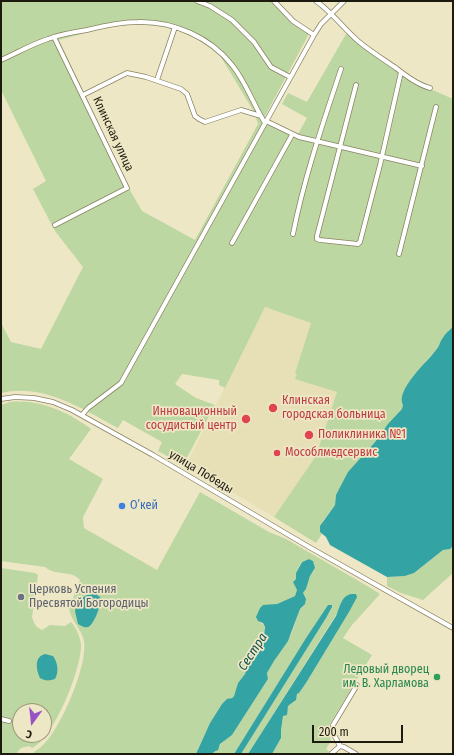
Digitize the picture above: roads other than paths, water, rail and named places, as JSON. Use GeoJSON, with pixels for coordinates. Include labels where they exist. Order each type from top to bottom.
{"type":"FeatureCollection","features":[{"type":"Feature","properties":{"kind":"street"},"geometry":{"type":"LineString","coordinates":[[197,1],[210,6],[232,20],[254,42],[271,67],[290,77]]}},
{"type":"Feature","properties":{"kind":"street"},"geometry":{"type":"LineString","coordinates":[[274,1],[293,21],[314,34]]}},
{"type":"Feature","properties":{"kind":"street"},"geometry":{"type":"LineString","coordinates":[[316,1],[328,9],[331,14],[358,40],[401,72],[430,88]]}},
{"type":"Feature","properties":{"kind":"street"},"geometry":{"type":"LineString","coordinates":[[82,415],[88,408],[121,383],[314,34],[338,3],[344,1]]}},
{"type":"Feature","properties":{"kind":"street"},"geometry":{"type":"LineString","coordinates":[[1,60],[41,41],[54,37],[128,22],[151,23],[175,27],[205,40],[232,64],[242,79],[265,122],[292,135],[422,166]]}},
{"type":"Feature","properties":{"kind":"street"},"geometry":{"type":"LineString","coordinates":[[157,80],[175,27]]}},
{"type":"Feature","properties":{"kind":"street","name":"Клинская улица"},"geometry":{"type":"LineString","coordinates":[[54,37],[127,188],[55,225]]}},
{"type":"Feature","properties":{"kind":"street"},"geometry":{"type":"LineString","coordinates":[[293,234],[302,194],[317,142],[341,69]]}},
{"type":"Feature","properties":{"kind":"street"},"geometry":{"type":"LineString","coordinates":[[356,84],[316,236],[317,239],[320,240],[358,244],[360,242],[382,156],[401,72]]}},
{"type":"Feature","properties":{"kind":"street"},"geometry":{"type":"LineString","coordinates":[[83,95],[127,73],[157,80],[181,89],[187,94],[195,116],[205,122],[241,110],[261,116]]}},
{"type":"Feature","properties":{"kind":"street"},"geometry":{"type":"LineString","coordinates":[[399,254],[436,107]]}},
{"type":"Feature","properties":{"kind":"street"},"geometry":{"type":"LineString","coordinates":[[232,243],[292,135]]}},
{"type":"Feature","properties":{"kind":"street","name":"улица Победы"},"geometry":{"type":"LineString","coordinates":[[1,400],[15,397],[42,399],[82,415],[153,455],[243,509],[453,628]]}},
{"type":"Feature","properties":{"kind":"street"},"geometry":{"type":"LineString","coordinates":[[340,746],[332,730],[333,725],[357,685]]}},
{"type":"Feature","properties":{"kind":"street"},"geometry":{"type":"LineString","coordinates":[[1,719],[9,721]]}},
{"type":"Feature","properties":{"kind":"street"},"geometry":{"type":"LineString","coordinates":[[331,754],[340,746]]}},
{"type":"Feature","properties":{"kind":"street"},"geometry":{"type":"LineString","coordinates":[[340,746],[344,746],[356,754]]}},
{"type":"Feature","properties":{"kind":"water"},"geometry":{"type":"Polygon","coordinates":[[[453,327],[453,546],[450,549],[443,550],[414,573],[405,576],[387,577],[330,545],[326,537],[320,532],[320,526],[335,505],[336,495],[348,472],[402,409],[402,399],[408,384],[437,349],[444,335],[453,327]]]}},
{"type":"Feature","properties":{"kind":"water"},"geometry":{"type":"Polygon","coordinates":[[[309,559],[313,561],[315,568],[303,593],[306,599],[305,604],[300,609],[288,641],[267,673],[268,679],[232,735],[220,744],[218,750],[212,754],[196,754],[210,723],[222,704],[227,699],[234,696],[238,683],[245,674],[250,656],[263,643],[265,627],[256,617],[260,608],[263,605],[277,604],[295,596],[297,590],[293,582],[296,579],[296,573],[302,562],[309,559]]]}},
{"type":"Feature","properties":{"kind":"water"},"geometry":{"type":"Polygon","coordinates":[[[89,594],[96,594],[101,598],[101,601],[93,623],[88,627],[83,627],[78,624],[75,611],[78,600],[89,594]]]}},
{"type":"Feature","properties":{"kind":"water"},"geometry":{"type":"Polygon","coordinates":[[[356,594],[357,597],[349,612],[306,683],[297,694],[296,700],[288,706],[287,715],[283,716],[281,738],[272,754],[248,754],[336,616],[341,602],[345,597],[356,594]]]}},
{"type":"Feature","properties":{"kind":"water"},"geometry":{"type":"Polygon","coordinates":[[[328,605],[332,605],[332,607],[326,618],[241,754],[234,754],[306,638],[328,605]]]}},
{"type":"Feature","properties":{"kind":"water"},"geometry":{"type":"Polygon","coordinates":[[[45,654],[53,656],[56,662],[57,670],[55,679],[44,680],[40,678],[37,664],[39,658],[45,654]]]}},
{"type":"Feature","properties":{"kind":"place","name":"Клинская городская больница"},"geometry":{"type":"Point","coordinates":[273,408]}},
{"type":"Feature","properties":{"kind":"place","name":"Инновационный сосудистый центр"},"geometry":{"type":"Point","coordinates":[246,419]}},
{"type":"Feature","properties":{"kind":"place","name":"Поликлиника №1"},"geometry":{"type":"Point","coordinates":[309,435]}},
{"type":"Feature","properties":{"kind":"place","name":"Мособлмедсервис"},"geometry":{"type":"Point","coordinates":[277,453]}},
{"type":"Feature","properties":{"kind":"place","name":"О’кей"},"geometry":{"type":"Point","coordinates":[122,506]}},
{"type":"Feature","properties":{"kind":"place","name":"Церковь Успения Пресвятой Богородицы"},"geometry":{"type":"Point","coordinates":[21,597]}},
{"type":"Feature","properties":{"kind":"place","name":"Ледовый дворец им. В. Харламова"},"geometry":{"type":"Point","coordinates":[437,677]}},
{"type":"Feature","properties":{"kind":"water label","name":"Сестра"},"geometry":{"type":"Point","coordinates":[253,652]}}]}
